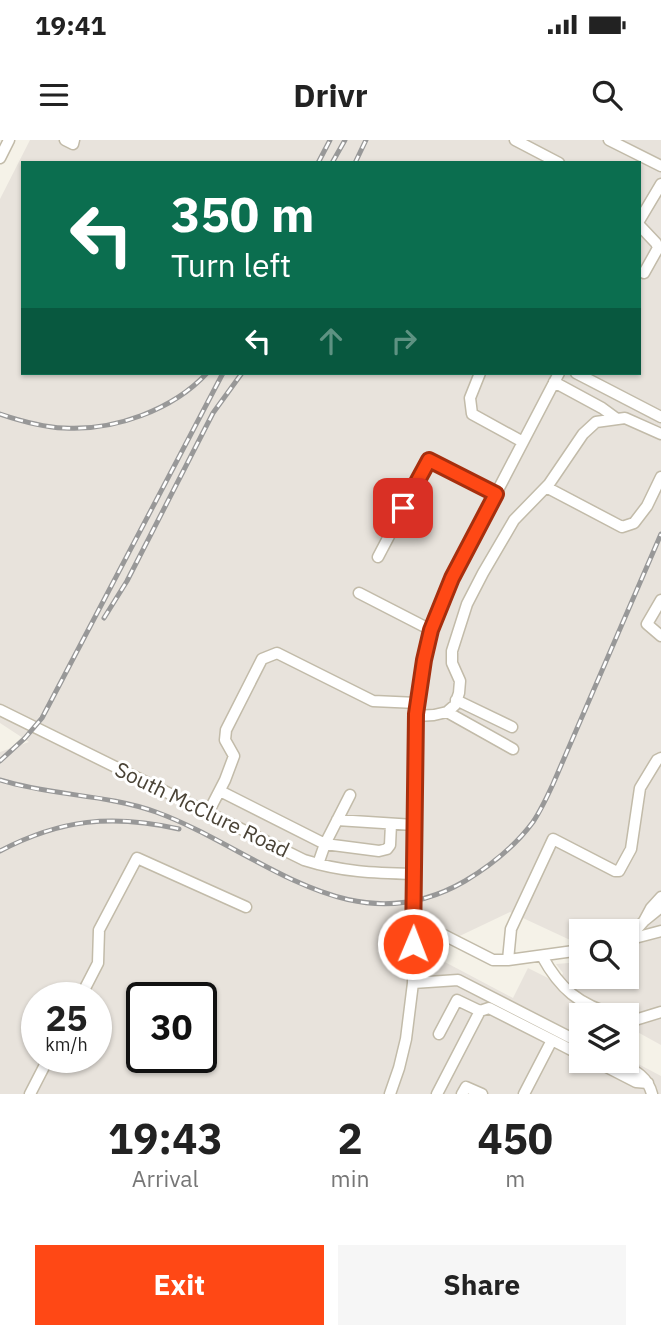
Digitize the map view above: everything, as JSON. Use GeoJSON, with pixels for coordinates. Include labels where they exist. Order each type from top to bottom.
{"type":"FeatureCollection","features":[{"type":"Feature","properties":{"kind":"street"},"geometry":{"type":"LineString","coordinates":[[0,158],[9,140]]}},
{"type":"Feature","properties":{"kind":"street"},"geometry":{"type":"LineString","coordinates":[[65,140],[73,144],[74,140]]}},
{"type":"Feature","properties":{"kind":"street"},"geometry":{"type":"LineString","coordinates":[[515,140],[555,161]]}},
{"type":"Feature","properties":{"kind":"street"},"geometry":{"type":"LineString","coordinates":[[609,140],[661,166]]}},
{"type":"Feature","properties":{"kind":"street"},"geometry":{"type":"LineString","coordinates":[[641,219],[661,184]]}},
{"type":"Feature","properties":{"kind":"street"},"geometry":{"type":"LineString","coordinates":[[641,225],[658,248],[641,272]]}},
{"type":"Feature","properties":{"kind":"street"},"geometry":{"type":"LineString","coordinates":[[479,375],[470,398],[472,414],[523,442]]}},
{"type":"Feature","properties":{"kind":"street"},"geometry":{"type":"LineString","coordinates":[[591,376],[661,417]]}},
{"type":"Feature","properties":{"kind":"street"},"geometry":{"type":"LineString","coordinates":[[390,1094],[404,1049],[414,983],[416,716],[431,630],[452,578],[556,378],[617,419]]}},
{"type":"Feature","properties":{"kind":"street"},"geometry":{"type":"LineString","coordinates":[[416,716],[447,712],[454,705],[460,681],[452,663],[452,651],[467,604],[514,520],[546,487],[583,434],[596,422],[625,418],[661,434]]}},
{"type":"Feature","properties":{"kind":"street"},"geometry":{"type":"LineString","coordinates":[[378,557],[429,460],[496,494]]}},
{"type":"Feature","properties":{"kind":"street"},"geometry":{"type":"LineString","coordinates":[[546,487],[622,527],[634,523],[647,506],[661,477]]}},
{"type":"Feature","properties":{"kind":"street"},"geometry":{"type":"LineString","coordinates":[[359,593],[431,630]]}},
{"type":"Feature","properties":{"kind":"street"},"geometry":{"type":"LineString","coordinates":[[661,600],[647,624],[661,636]]}},
{"type":"Feature","properties":{"kind":"street"},"geometry":{"type":"LineString","coordinates":[[208,813],[234,756],[225,740],[226,730],[262,659],[277,653],[373,701],[417,704]]}},
{"type":"Feature","properties":{"kind":"street"},"geometry":{"type":"LineString","coordinates":[[456,700],[512,727]]}},
{"type":"Feature","properties":{"kind":"street","name":"South McClure Road"},"geometry":{"type":"LineString","coordinates":[[0,710],[291,854],[349,871],[414,874]]}},
{"type":"Feature","properties":{"kind":"street"},"geometry":{"type":"LineString","coordinates":[[447,712],[513,749]]}},
{"type":"Feature","properties":{"kind":"street"},"geometry":{"type":"LineString","coordinates":[[508,960],[511,929],[553,839],[620,870],[631,848],[640,788],[657,760],[661,758]]}},
{"type":"Feature","properties":{"kind":"street"},"geometry":{"type":"LineString","coordinates":[[220,790],[325,844],[384,850],[390,845],[391,824]]}},
{"type":"Feature","properties":{"kind":"street"},"geometry":{"type":"LineString","coordinates":[[318,864],[350,795]]}},
{"type":"Feature","properties":{"kind":"street"},"geometry":{"type":"LineString","coordinates":[[337,820],[414,825]]}},
{"type":"Feature","properties":{"kind":"street"},"geometry":{"type":"LineString","coordinates":[[88,982],[98,963],[99,930],[137,858],[246,907]]}},
{"type":"Feature","properties":{"kind":"street"},"geometry":{"type":"LineString","coordinates":[[644,921],[661,897]]}},
{"type":"Feature","properties":{"kind":"street"},"geometry":{"type":"LineString","coordinates":[[639,926],[661,908]]}},
{"type":"Feature","properties":{"kind":"street"},"geometry":{"type":"LineString","coordinates":[[639,937],[661,922]]}},
{"type":"Feature","properties":{"kind":"street"},"geometry":{"type":"LineString","coordinates":[[413,925],[436,930],[489,959],[508,960],[569,952]]}},
{"type":"Feature","properties":{"kind":"street"},"geometry":{"type":"LineString","coordinates":[[639,938],[659,932]]}},
{"type":"Feature","properties":{"kind":"street"},"geometry":{"type":"LineString","coordinates":[[542,956],[551,972],[575,999],[584,1003]]}},
{"type":"Feature","properties":{"kind":"street"},"geometry":{"type":"LineString","coordinates":[[414,983],[458,980],[569,1037]]}},
{"type":"Feature","properties":{"kind":"street"},"geometry":{"type":"LineString","coordinates":[[439,1034],[457,1000],[480,1011],[489,1008],[569,1049]]}},
{"type":"Feature","properties":{"kind":"street"},"geometry":{"type":"LineString","coordinates":[[437,1094],[480,1011]]}},
{"type":"Feature","properties":{"kind":"street"},"geometry":{"type":"LineString","coordinates":[[639,1019],[661,1012]]}},
{"type":"Feature","properties":{"kind":"street"},"geometry":{"type":"LineString","coordinates":[[524,1094],[552,1040]]}},
{"type":"Feature","properties":{"kind":"street"},"geometry":{"type":"LineString","coordinates":[[30,1094],[41,1073]]}},
{"type":"Feature","properties":{"kind":"street"},"geometry":{"type":"LineString","coordinates":[[618,1073],[636,1082],[648,1083]]}},
{"type":"Feature","properties":{"kind":"street"},"geometry":{"type":"LineString","coordinates":[[639,1073],[648,1083],[652,1094]]}},
{"type":"Feature","properties":{"kind":"street"},"geometry":{"type":"LineString","coordinates":[[462,1094],[466,1087],[482,1094]]}},
{"type":"Feature","properties":{"kind":"shaded area"},"geometry":{"type":"Polygon","coordinates":[[[30,140],[661,140],[661,1045],[639,1033],[639,1003],[569,1003],[569,1073],[639,1073],[639,1064],[661,1076],[661,1094],[0,1094],[0,752],[29,742],[0,723],[0,199],[30,140]],[[510,912],[426,952],[513,998],[528,968],[558,983],[563,973],[556,964],[569,963],[569,989],[639,989],[639,919],[569,919],[568,939],[510,912]]]}},
{"type":"Feature","properties":{"kind":"railway"},"geometry":{"type":"LineString","coordinates":[[319,161],[330,140]]}},
{"type":"Feature","properties":{"kind":"railway"},"geometry":{"type":"LineString","coordinates":[[333,161],[345,140]]}},
{"type":"Feature","properties":{"kind":"railway"},"geometry":{"type":"LineString","coordinates":[[356,161],[366,140]]}},
{"type":"Feature","properties":{"kind":"railway"},"geometry":{"type":"LineString","coordinates":[[0,414],[56,427],[103,426],[142,416],[160,407],[177,398],[205,375]]}},
{"type":"Feature","properties":{"kind":"railway"},"geometry":{"type":"LineString","coordinates":[[0,761],[42,718],[222,375]]}},
{"type":"Feature","properties":{"kind":"railway"},"geometry":{"type":"LineString","coordinates":[[104,618],[127,581],[213,413],[241,375]]}},
{"type":"Feature","properties":{"kind":"railway"},"geometry":{"type":"LineString","coordinates":[[0,780],[118,802],[156,812],[306,886],[344,899],[383,904],[423,899],[465,881],[484,869],[511,847],[533,822],[553,784],[661,534]]}},
{"type":"Feature","properties":{"kind":"railway"},"geometry":{"type":"LineString","coordinates":[[0,851],[44,832],[87,822],[131,822],[179,829]]}},
{"type":"Feature","properties":{"kind":"route"},"geometry":{"type":"LineString","coordinates":[[403,508],[429,460],[496,494],[439,606],[419,684],[416,714],[413,944]]}}]}
